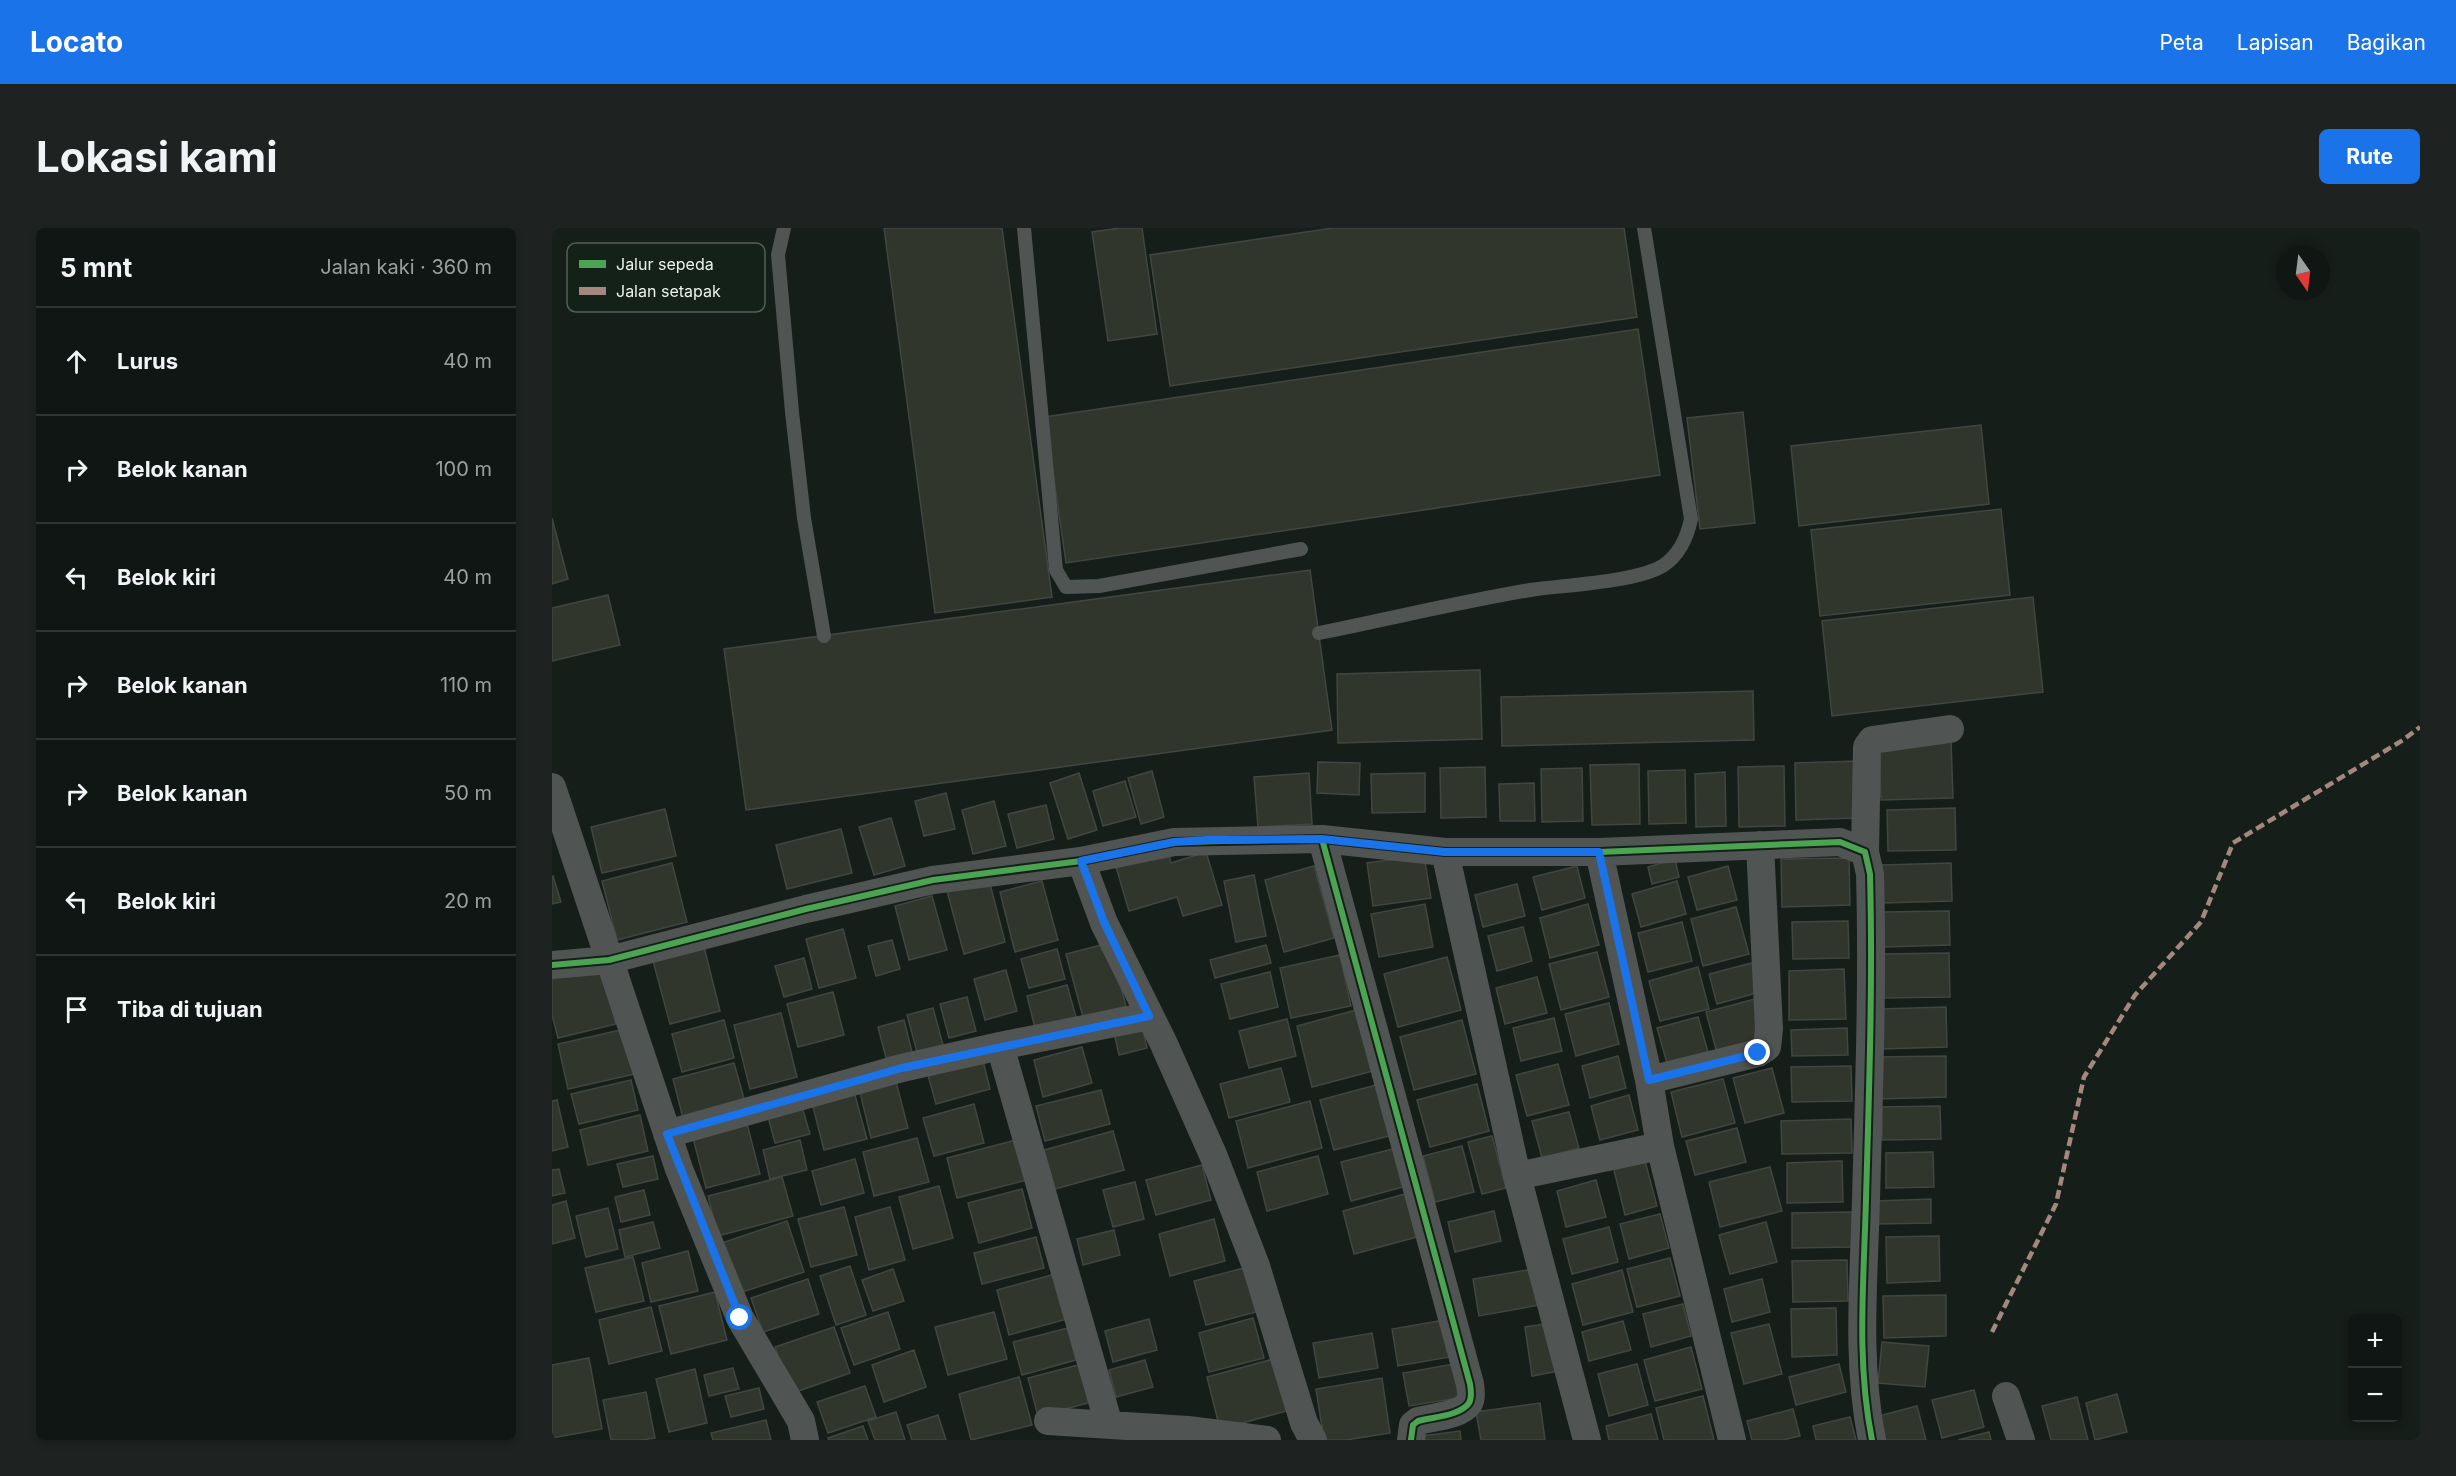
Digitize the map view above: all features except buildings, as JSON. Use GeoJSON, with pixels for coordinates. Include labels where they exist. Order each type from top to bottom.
{"type":"FeatureCollection","features":[{"type":"Feature","properties":{"kind":"street"},"geometry":{"type":"LineString","coordinates":[[1872,1440],[1866,1410],[1861,1358],[1871,909],[1870,874],[1865,852],[1867,747],[1872,740],[1950,729]]}},
{"type":"Feature","properties":{"kind":"street"},"geometry":{"type":"LineString","coordinates":[[552,787],[667,1134],[740,1318],[801,1421],[805,1440]]}},
{"type":"Feature","properties":{"kind":"street"},"geometry":{"type":"LineString","coordinates":[[552,965],[609,960],[806,909],[933,880],[1081,861],[1174,842],[1322,839],[1445,852],[1599,852],[1840,842],[1865,852]]}},
{"type":"Feature","properties":{"kind":"street"},"geometry":{"type":"LineString","coordinates":[[1322,839],[1470,1384],[1471,1397],[1468,1404],[1460,1410],[1418,1421],[1413,1425],[1411,1440]]}},
{"type":"Feature","properties":{"kind":"street"},"geometry":{"type":"LineString","coordinates":[[1649,1080],[1758,1053],[1767,1047],[1769,1029],[1760,845]]}},
{"type":"Feature","properties":{"kind":"street"},"geometry":{"type":"LineString","coordinates":[[1445,852],[1517,1176],[1587,1440]]}},
{"type":"Feature","properties":{"kind":"street"},"geometry":{"type":"LineString","coordinates":[[1599,852],[1649,1080],[1660,1146],[1732,1440]]}},
{"type":"Feature","properties":{"kind":"street"},"geometry":{"type":"LineString","coordinates":[[1081,861],[1104,922],[1168,1052],[1230,1199],[1256,1266],[1304,1423],[1313,1440]]}},
{"type":"Feature","properties":{"kind":"street"},"geometry":{"type":"LineString","coordinates":[[667,1134],[902,1068],[1149,1016]]}},
{"type":"Feature","properties":{"kind":"street"},"geometry":{"type":"LineString","coordinates":[[1000,1046],[1109,1425]]}},
{"type":"Feature","properties":{"kind":"street"},"geometry":{"type":"LineString","coordinates":[[1517,1176],[1660,1146]]}},
{"type":"Feature","properties":{"kind":"street"},"geometry":{"type":"LineString","coordinates":[[2006,1396],[2021,1440]]}},
{"type":"Feature","properties":{"kind":"street"},"geometry":{"type":"LineString","coordinates":[[1048,1421],[1188,1430],[1267,1440]]}},
{"type":"Feature","properties":{"kind":"lane"},"geometry":{"type":"LineString","coordinates":[[784,228],[778,255],[792,412],[804,518],[824,636]]}},
{"type":"Feature","properties":{"kind":"lane"},"geometry":{"type":"LineString","coordinates":[[1024,228],[1056,570],[1066,587],[1099,586],[1301,549]]}},
{"type":"Feature","properties":{"kind":"lane"},"geometry":{"type":"LineString","coordinates":[[1319,633],[1529,591],[1641,575],[1664,565],[1679,550],[1687,537],[1691,519],[1644,228]]}},
{"type":"Feature","properties":{"kind":"marked path"},"geometry":{"type":"LineString","coordinates":[[1992,1332],[2056,1204],[2084,1077],[2135,995],[2201,922],[2233,843],[2403,740],[2420,727]]}},
{"type":"Feature","properties":{"kind":"cycle path"},"geometry":{"type":"LineString","coordinates":[[1322,839],[1470,1386],[1471,1399],[1465,1407],[1453,1413],[1418,1421],[1413,1425],[1411,1440]]}},
{"type":"Feature","properties":{"kind":"cycle path"},"geometry":{"type":"LineString","coordinates":[[552,965],[609,960],[806,909],[933,880],[1081,861],[1174,842],[1322,839],[1445,852],[1599,852],[1840,842],[1865,852],[1870,874],[1870,1036],[1862,1320],[1864,1380],[1872,1440]]}},
{"type":"Feature","properties":{"kind":"route"},"geometry":{"type":"LineString","coordinates":[[740,1318],[667,1134],[902,1068],[973,1051],[1149,1016],[1104,922],[1081,861],[1174,842],[1207,840],[1322,839],[1445,852],[1599,852],[1649,1080],[1758,1053]]}}]}
